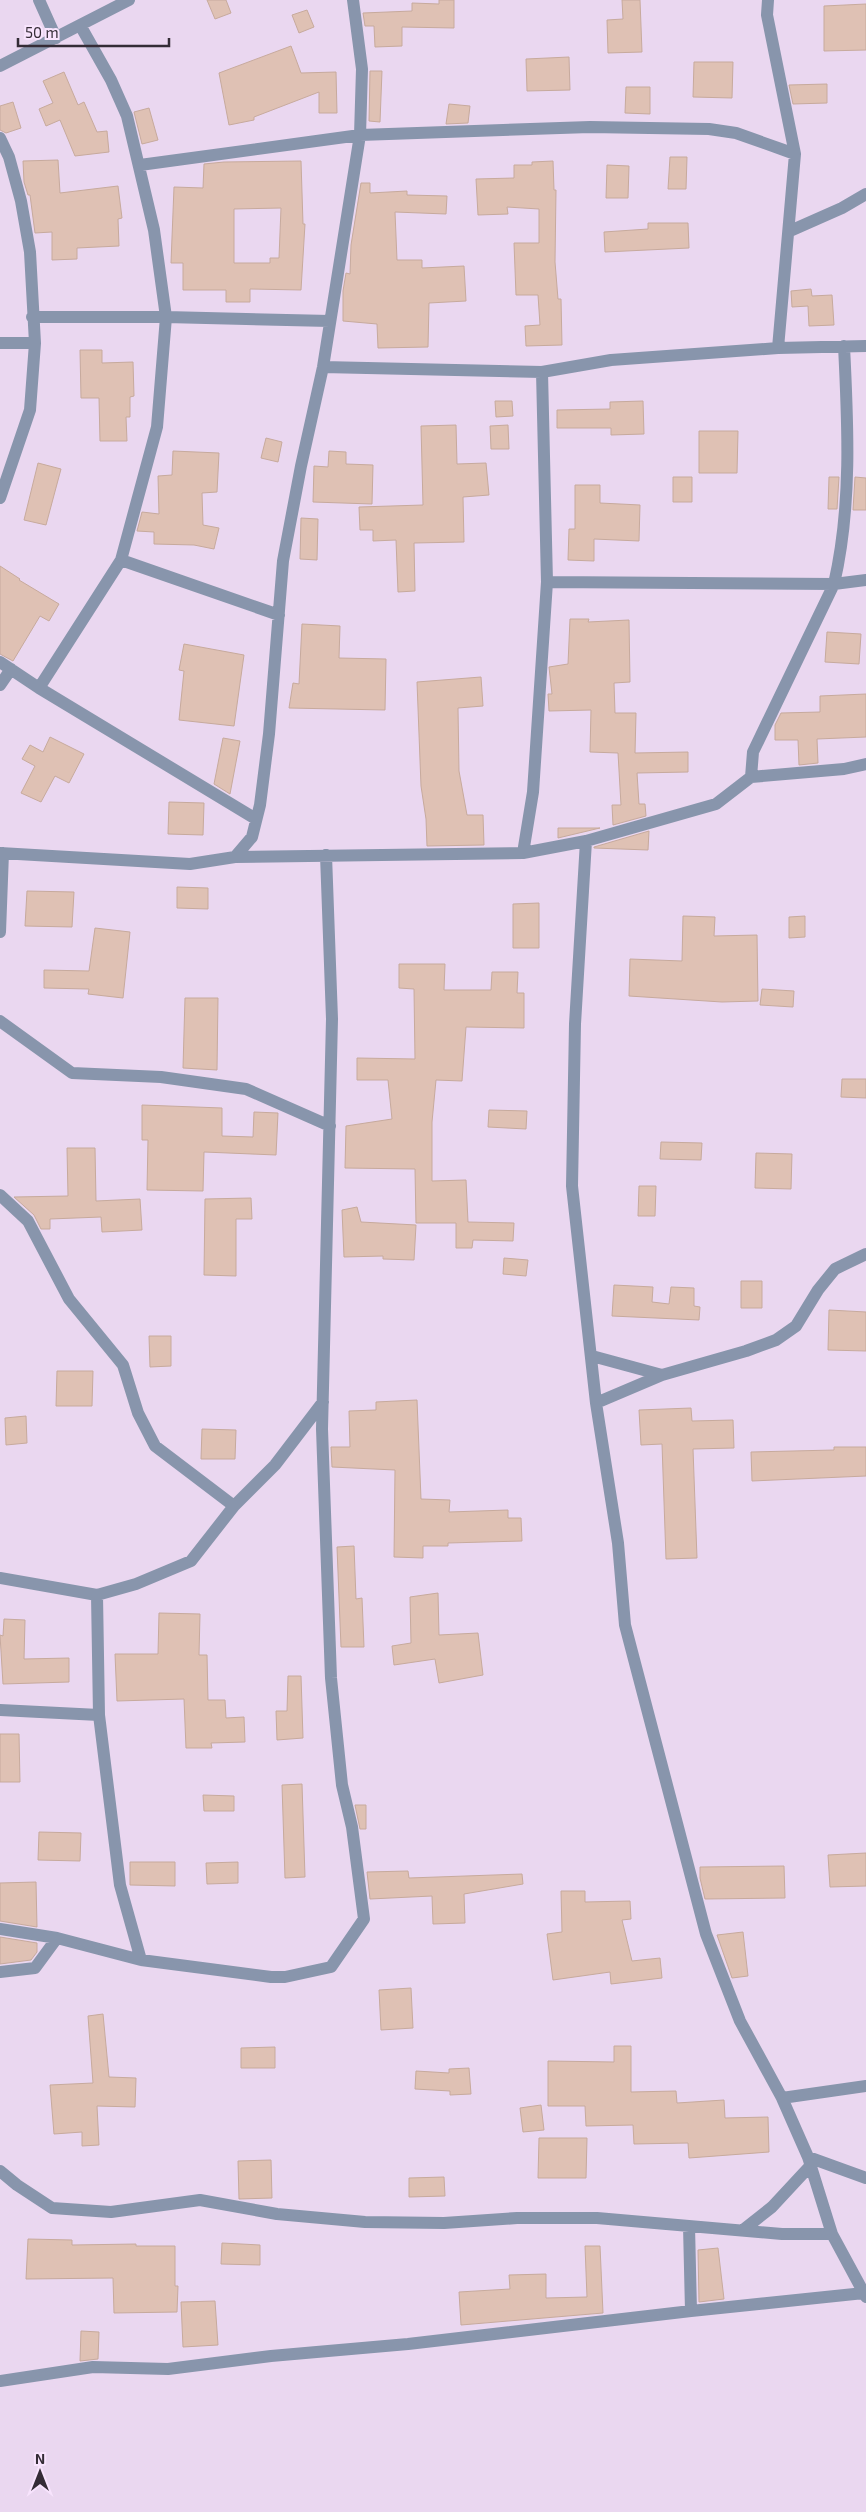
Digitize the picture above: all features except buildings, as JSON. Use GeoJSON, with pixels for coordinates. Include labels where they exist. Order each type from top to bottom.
{"type":"FeatureCollection","features":[{"type":"Feature","properties":{"kind":"street"},"geometry":{"type":"LineString","coordinates":[[40,0],[56,38]]}},
{"type":"Feature","properties":{"kind":"street"},"geometry":{"type":"LineString","coordinates":[[0,66],[129,0]]}},
{"type":"Feature","properties":{"kind":"street"},"geometry":{"type":"LineString","coordinates":[[235,857],[252,837],[256,819],[269,734],[285,552],[301,466],[323,367],[360,135],[362,69],[353,0]]}},
{"type":"Feature","properties":{"kind":"street"},"geometry":{"type":"LineString","coordinates":[[768,0],[767,15],[795,154],[790,231],[778,348]]}},
{"type":"Feature","properties":{"kind":"street"},"geometry":{"type":"LineString","coordinates":[[39,688],[121,560],[157,427],[166,317],[154,230],[127,116],[111,80],[80,25]]}},
{"type":"Feature","properties":{"kind":"street"},"geometry":{"type":"LineString","coordinates":[[140,165],[360,135],[590,127],[710,129],[736,133],[795,154]]}},
{"type":"Feature","properties":{"kind":"street"},"geometry":{"type":"LineString","coordinates":[[0,138],[9,157],[21,201],[30,252],[34,343],[30,410],[0,498]]}},
{"type":"Feature","properties":{"kind":"street"},"geometry":{"type":"LineString","coordinates":[[790,231],[842,208],[866,194]]}},
{"type":"Feature","properties":{"kind":"street"},"geometry":{"type":"LineString","coordinates":[[32,317],[166,317],[330,321]]}},
{"type":"Feature","properties":{"kind":"street"},"geometry":{"type":"LineString","coordinates":[[0,343],[34,343]]}},
{"type":"Feature","properties":{"kind":"street"},"geometry":{"type":"LineString","coordinates":[[751,778],[753,752],[834,584],[841,554],[846,499],[848,436],[844,346]]}},
{"type":"Feature","properties":{"kind":"street"},"geometry":{"type":"LineString","coordinates":[[323,367],[542,372],[611,360],[778,348],[866,346]]}},
{"type":"Feature","properties":{"kind":"street"},"geometry":{"type":"LineString","coordinates":[[523,853],[533,792],[547,582],[542,372]]}},
{"type":"Feature","properties":{"kind":"street"},"geometry":{"type":"LineString","coordinates":[[121,560],[279,616]]}},
{"type":"Feature","properties":{"kind":"street"},"geometry":{"type":"LineString","coordinates":[[547,582],[834,584],[866,580]]}},
{"type":"Feature","properties":{"kind":"street"},"geometry":{"type":"LineString","coordinates":[[0,662],[39,688],[256,819]]}},
{"type":"Feature","properties":{"kind":"street"},"geometry":{"type":"LineString","coordinates":[[0,685],[11,669]]}},
{"type":"Feature","properties":{"kind":"street"},"geometry":{"type":"LineString","coordinates":[[0,932],[1,853],[190,864],[235,857],[523,853],[586,841],[716,804],[751,778],[844,769],[866,764]]}},
{"type":"Feature","properties":{"kind":"street"},"geometry":{"type":"LineString","coordinates":[[0,2381],[93,2367],[168,2369],[271,2356],[418,2343],[691,2311],[865,2295],[832,2234],[809,2161],[782,2098],[740,2021],[706,1934],[625,1625],[618,1543],[596,1403],[572,1186],[575,1024],[586,841]]}},
{"type":"Feature","properties":{"kind":"street"},"geometry":{"type":"LineString","coordinates":[[0,1929],[57,1938],[141,1960],[285,1977],[331,1967],[364,1919],[352,1827],[342,1785],[331,1678],[323,1402],[332,1019],[326,855]]}},
{"type":"Feature","properties":{"kind":"street"},"geometry":{"type":"LineString","coordinates":[[0,1021],[72,1073],[161,1077],[246,1089],[330,1126]]}},
{"type":"Feature","properties":{"kind":"street"},"geometry":{"type":"LineString","coordinates":[[0,1195],[28,1221],[69,1299],[123,1365],[138,1413],[155,1446],[234,1506]]}},
{"type":"Feature","properties":{"kind":"street"},"geometry":{"type":"LineString","coordinates":[[596,1403],[662,1374],[746,1351],[776,1340],[796,1326],[818,1290],[835,1269],[866,1254]]}},
{"type":"Feature","properties":{"kind":"street"},"geometry":{"type":"LineString","coordinates":[[592,1356],[662,1374]]}},
{"type":"Feature","properties":{"kind":"street"},"geometry":{"type":"LineString","coordinates":[[0,1578],[97,1595],[136,1584],[191,1561],[234,1506],[275,1465],[323,1402]]}},
{"type":"Feature","properties":{"kind":"street"},"geometry":{"type":"LineString","coordinates":[[97,1595],[99,1715],[120,1885],[141,1960]]}},
{"type":"Feature","properties":{"kind":"street"},"geometry":{"type":"LineString","coordinates":[[0,1710],[99,1715]]}},
{"type":"Feature","properties":{"kind":"street"},"geometry":{"type":"LineString","coordinates":[[0,1972],[35,1968],[57,1938]]}},
{"type":"Feature","properties":{"kind":"street"},"geometry":{"type":"LineString","coordinates":[[782,2098],[866,2086]]}},
{"type":"Feature","properties":{"kind":"street"},"geometry":{"type":"LineString","coordinates":[[809,2161],[866,2178]]}},
{"type":"Feature","properties":{"kind":"street"},"geometry":{"type":"LineString","coordinates":[[742,2230],[772,2207],[809,2161]]}},
{"type":"Feature","properties":{"kind":"street"},"geometry":{"type":"LineString","coordinates":[[0,2171],[17,2185],[52,2208],[111,2212],[200,2200],[278,2214],[365,2222],[444,2223],[517,2218],[597,2218],[782,2234],[832,2234]]}},
{"type":"Feature","properties":{"kind":"street"},"geometry":{"type":"LineString","coordinates":[[689,2226],[691,2311]]}}]}
